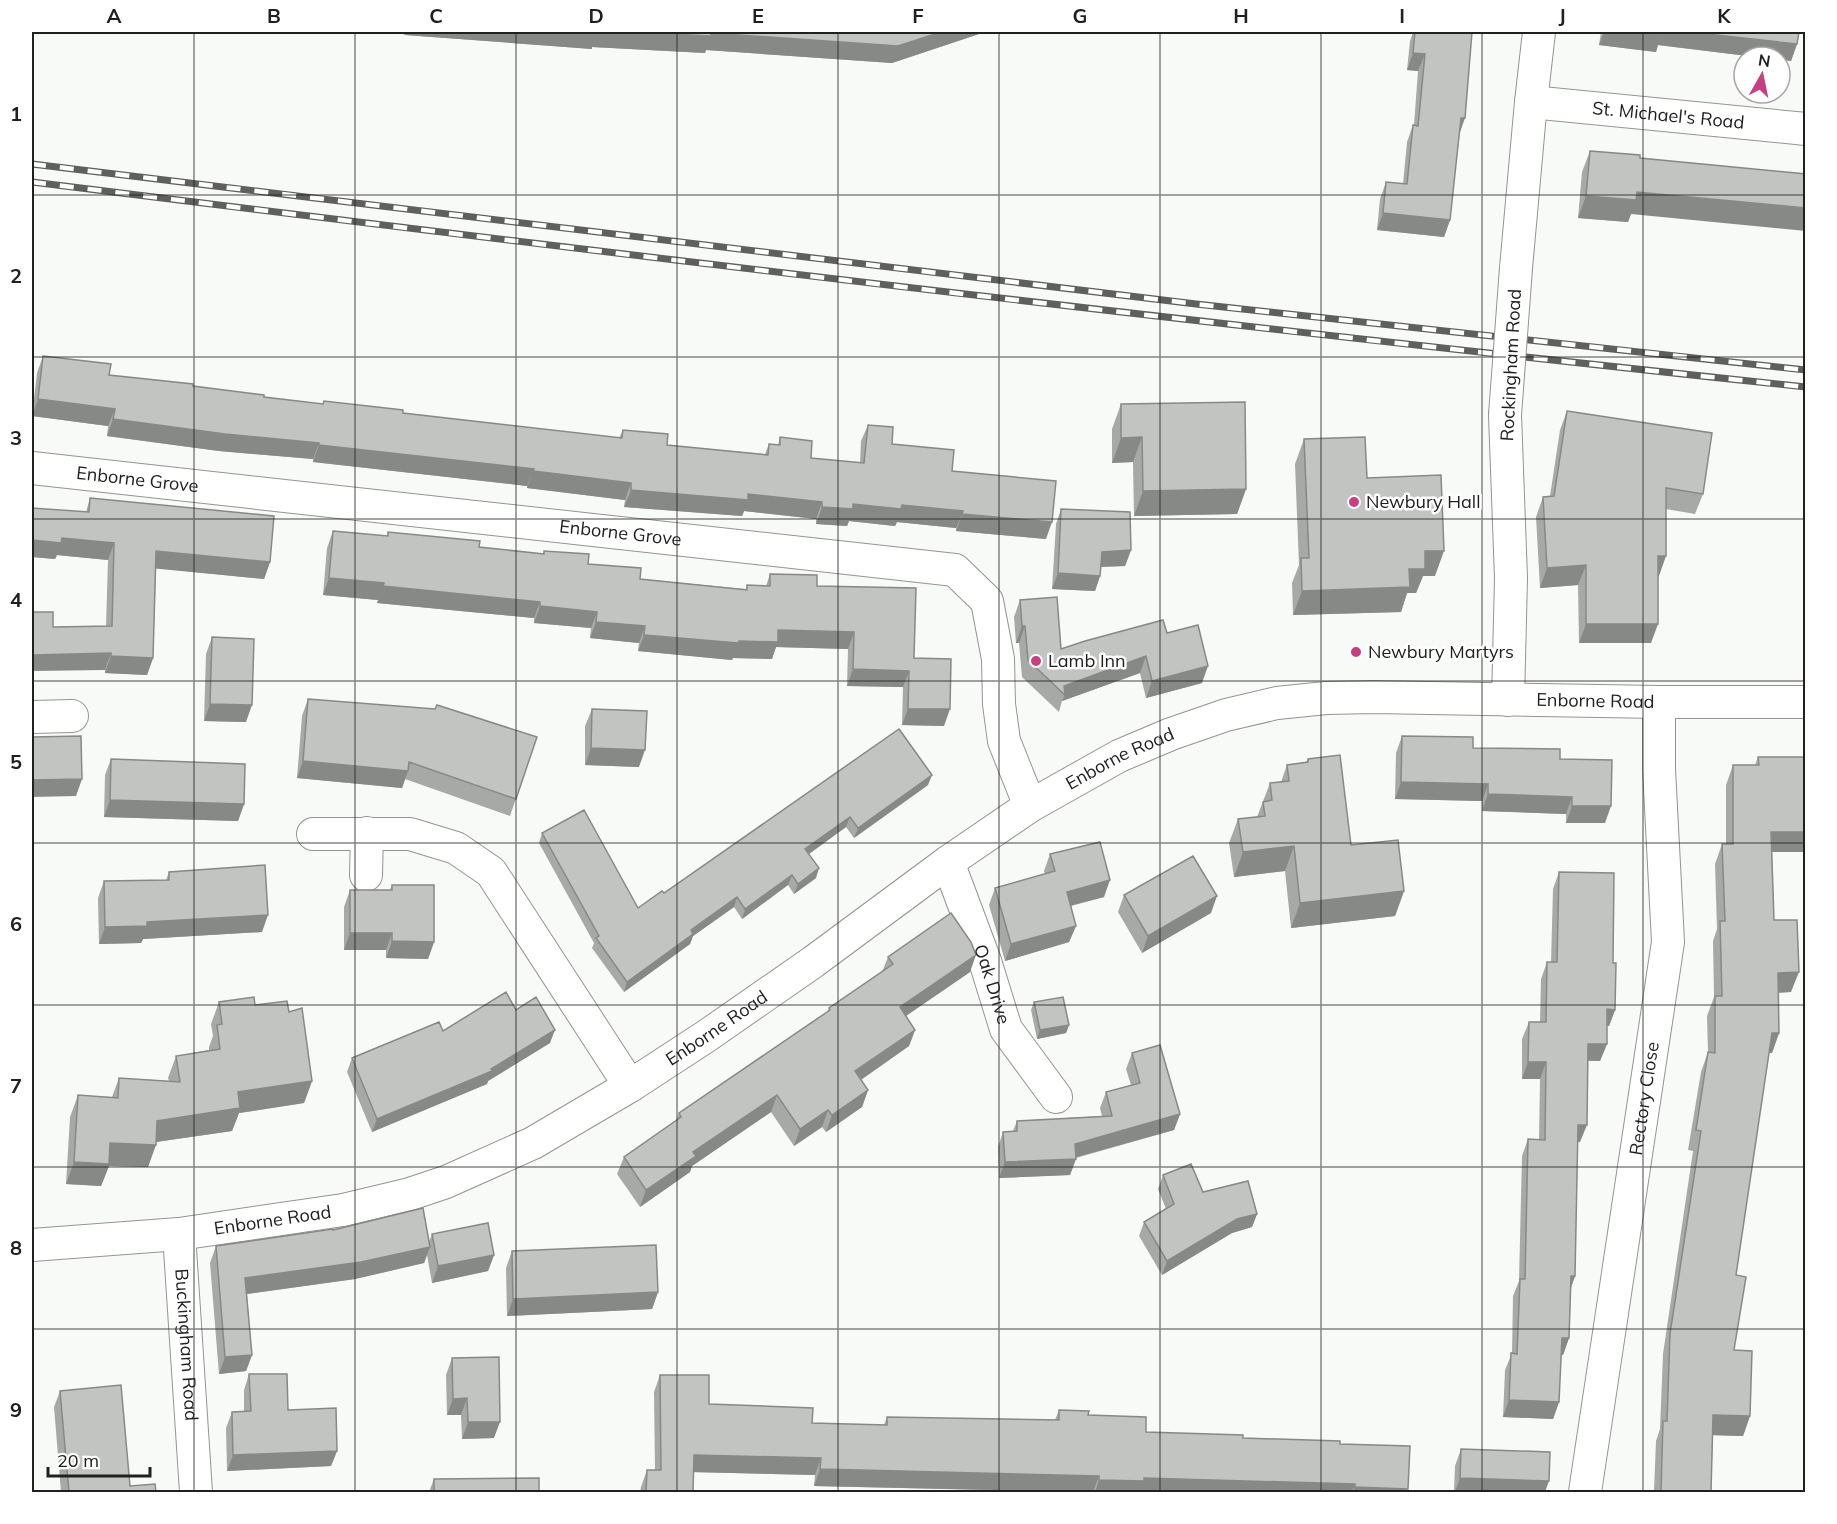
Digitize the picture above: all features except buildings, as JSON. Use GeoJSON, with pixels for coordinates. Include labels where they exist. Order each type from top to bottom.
{"type":"FeatureCollection","features":[{"type":"Feature","properties":{"kind":"street","name":"Rockingham Road"},"geometry":{"type":"LineString","coordinates":[[1508,700],[1511,578],[1505,415],[1516,268],[1539,32]]}},
{"type":"Feature","properties":{"kind":"street","name":"St. Michael's Road"},"geometry":{"type":"LineString","coordinates":[[1531,102],[1806,129]]}},
{"type":"Feature","properties":{"kind":"street","name":"Enborne Grove"},"geometry":{"type":"LineString","coordinates":[[32,468],[955,570],[987,602],[998,659],[1004,741],[1030,806]]}},
{"type":"Feature","properties":{"kind":"street","name":"Enborne Road"},"geometry":{"type":"LineString","coordinates":[[32,1245],[179,1234],[343,1210],[410,1194],[446,1182],[534,1143],[630,1086],[705,1036],[813,962],[948,862],[1030,806],[1119,756],[1171,734],[1226,715],[1276,703],[1326,698],[1806,702]]}},
{"type":"Feature","properties":{"kind":"street","name":"Rectory Close"},"geometry":{"type":"LineString","coordinates":[[1585,1492],[1668,942],[1659,769],[1659,702]]}},
{"type":"Feature","properties":{"kind":"street"},"geometry":{"type":"LineString","coordinates":[[32,717],[72,717]]}},
{"type":"Feature","properties":{"kind":"street"},"geometry":{"type":"LineString","coordinates":[[366,875],[367,833]]}},
{"type":"Feature","properties":{"kind":"street"},"geometry":{"type":"LineString","coordinates":[[313,834],[410,834],[456,848],[491,872],[630,1086]]}},
{"type":"Feature","properties":{"kind":"street","name":"Oak Drive"},"geometry":{"type":"LineString","coordinates":[[948,862],[985,961],[1006,1029],[1056,1097]]}},
{"type":"Feature","properties":{"kind":"street","name":"Buckingham Road"},"geometry":{"type":"LineString","coordinates":[[179,1234],[196,1492]]}},
{"type":"Feature","properties":{"kind":"railway"},"geometry":{"type":"LineString","coordinates":[[32,164],[1196,304],[1806,370]]}},
{"type":"Feature","properties":{"kind":"railway"},"geometry":{"type":"LineString","coordinates":[[32,182],[918,289],[1806,387]]}},
{"type":"Feature","properties":{"kind":"place","name":"Newbury Hall"},"geometry":{"type":"Point","coordinates":[1354,502]}},
{"type":"Feature","properties":{"kind":"place","name":"Newbury Martyrs"},"geometry":{"type":"Point","coordinates":[1356,652]}},
{"type":"Feature","properties":{"kind":"place","name":"Lamb Inn"},"geometry":{"type":"Point","coordinates":[1036,661]}}]}
